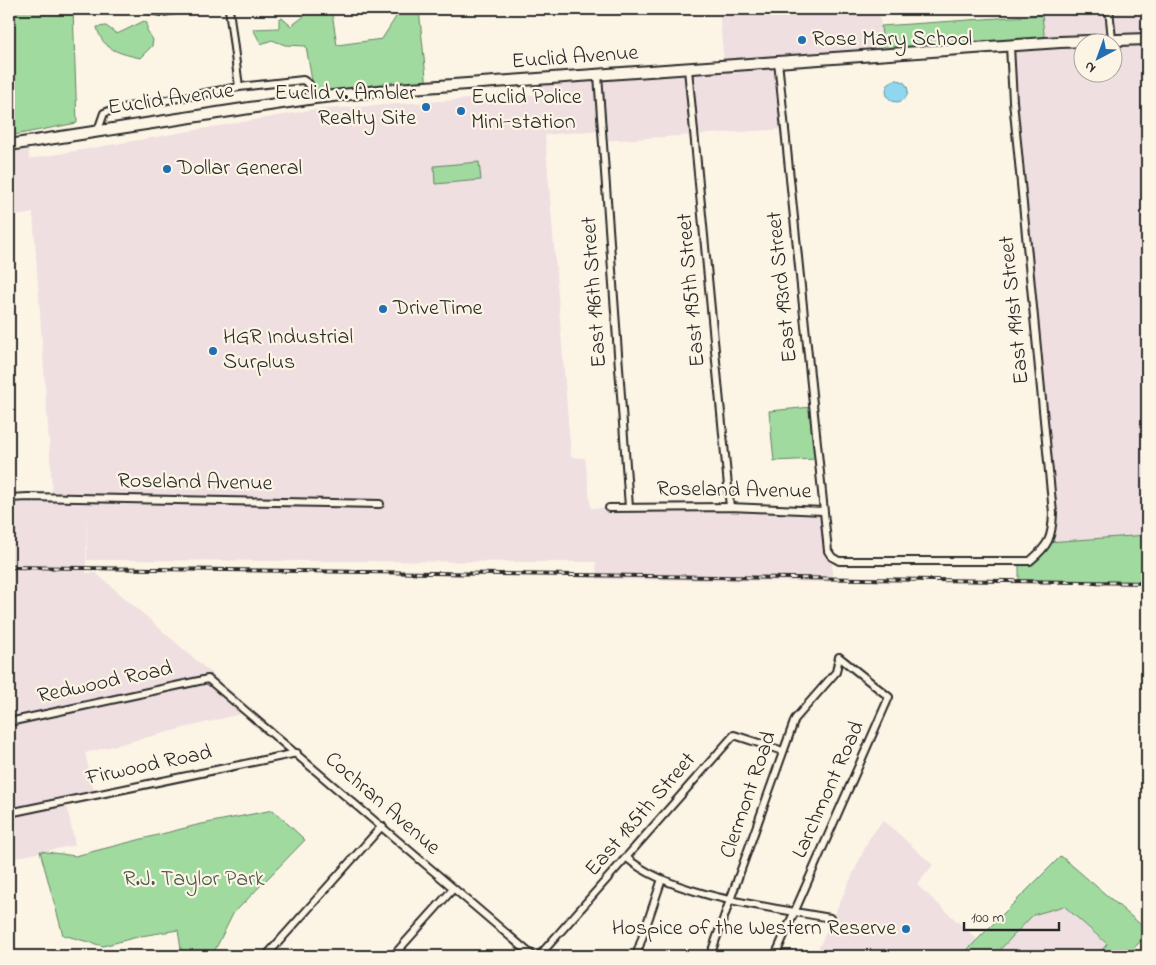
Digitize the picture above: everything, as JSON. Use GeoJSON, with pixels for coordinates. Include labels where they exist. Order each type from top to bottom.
{"type":"FeatureCollection","features":[{"type":"Feature","properties":{"kind":"main road","name":"Euclid Avenue"},"geometry":{"type":"LineString","coordinates":[[1124,39],[1147,39]]}},
{"type":"Feature","properties":{"kind":"main road","name":"Euclid Avenue"},"geometry":{"type":"LineString","coordinates":[[9,144],[315,98],[397,89],[1074,42]]}},
{"type":"Feature","properties":{"kind":"street"},"geometry":{"type":"LineString","coordinates":[[141,9],[162,12],[183,9]]}},
{"type":"Feature","properties":{"kind":"street"},"geometry":{"type":"LineString","coordinates":[[229,9],[239,87]]}},
{"type":"Feature","properties":{"kind":"street"},"geometry":{"type":"LineString","coordinates":[[1109,9],[1111,32]]}},
{"type":"Feature","properties":{"kind":"street","name":"East 191st Street"},"geometry":{"type":"LineString","coordinates":[[1010,46],[1012,102],[1053,513],[1051,537],[1044,549],[1030,561]]}},
{"type":"Feature","properties":{"kind":"street","name":"East 193rd Street"},"geometry":{"type":"LineString","coordinates":[[778,61],[823,510]]}},
{"type":"Feature","properties":{"kind":"street","name":"East 195th Street"},"geometry":{"type":"LineString","coordinates":[[688,69],[730,507]]}},
{"type":"Feature","properties":{"kind":"street","name":"East 196th Street"},"geometry":{"type":"LineString","coordinates":[[598,75],[629,507]]}},
{"type":"Feature","properties":{"kind":"street"},"geometry":{"type":"LineString","coordinates":[[98,130],[104,113],[112,110],[239,87],[303,80],[309,84],[315,98]]}},
{"type":"Feature","properties":{"kind":"street","name":"Roseland Avenue"},"geometry":{"type":"LineString","coordinates":[[9,498],[380,504]]}},
{"type":"Feature","properties":{"kind":"street","name":"Roseland Avenue"},"geometry":{"type":"LineString","coordinates":[[609,508],[730,507],[823,510],[828,551],[832,557],[839,561],[1030,561]]}},
{"type":"Feature","properties":{"kind":"street","name":"Clermont Road"},"geometry":{"type":"LineString","coordinates":[[710,956],[795,720],[836,672],[839,657]]}},
{"type":"Feature","properties":{"kind":"street","name":"Larchmont Road"},"geometry":{"type":"LineString","coordinates":[[775,956],[889,697],[839,657]]}},
{"type":"Feature","properties":{"kind":"street","name":"Redwood Road"},"geometry":{"type":"LineString","coordinates":[[9,722],[208,679]]}},
{"type":"Feature","properties":{"kind":"street","name":"Cochran Avenue"},"geometry":{"type":"LineString","coordinates":[[208,679],[533,956]]}},
{"type":"Feature","properties":{"kind":"street","name":"East 185th Street"},"geometry":{"type":"LineString","coordinates":[[539,956],[734,735],[783,751]]}},
{"type":"Feature","properties":{"kind":"street","name":"Firwood Road"},"geometry":{"type":"LineString","coordinates":[[9,813],[297,753]]}},
{"type":"Feature","properties":{"kind":"street"},"geometry":{"type":"LineString","coordinates":[[266,956],[382,826]]}},
{"type":"Feature","properties":{"kind":"street"},"geometry":{"type":"LineString","coordinates":[[627,858],[648,874],[686,889],[830,918]]}},
{"type":"Feature","properties":{"kind":"street"},"geometry":{"type":"LineString","coordinates":[[636,956],[662,879]]}},
{"type":"Feature","properties":{"kind":"street"},"geometry":{"type":"LineString","coordinates":[[393,956],[454,889]]}},
{"type":"Feature","properties":{"kind":"shaded area"},"geometry":{"type":"Polygon","coordinates":[[[719,9],[879,9],[884,54],[778,61],[785,129],[602,141],[601,130],[545,135],[571,457],[585,458],[591,508],[823,511],[832,557],[832,582],[597,579],[596,562],[87,560],[87,504],[86,573],[96,573],[251,708],[248,712],[85,753],[95,795],[66,801],[75,845],[9,859],[9,498],[51,498],[52,485],[33,213],[9,217],[9,145],[28,141],[29,159],[311,110],[541,94],[540,79],[724,65],[719,9]]]}},
{"type":"Feature","properties":{"kind":"shaded area"},"geometry":{"type":"Polygon","coordinates":[[[1046,9],[1147,9],[1147,535],[1048,542],[1053,527],[1010,46],[1045,43],[1042,15],[1046,9]]]}},
{"type":"Feature","properties":{"kind":"shaded area"},"geometry":{"type":"Polygon","coordinates":[[[883,820],[933,865],[917,885],[977,939],[961,956],[815,956],[869,839],[883,820]]]}},
{"type":"Feature","properties":{"kind":"shaded area"},"geometry":{"type":"Polygon","coordinates":[[[1064,906],[1107,945],[1097,956],[994,956],[1033,915],[1064,906]]]}},
{"type":"Feature","properties":{"kind":"green space"},"geometry":{"type":"Polygon","coordinates":[[[9,9],[73,9],[77,123],[9,136],[9,9]]]}},
{"type":"Feature","properties":{"kind":"green space"},"geometry":{"type":"Polygon","coordinates":[[[314,9],[335,9],[332,13],[337,45],[382,39],[401,9],[419,9],[427,87],[315,98],[306,46],[285,45],[272,40],[261,44],[253,29],[279,28],[279,19],[282,18],[291,26],[314,9]]]}},
{"type":"Feature","properties":{"kind":"green space"},"geometry":{"type":"Polygon","coordinates":[[[1042,15],[1045,43],[884,54],[881,26],[1042,15]]]}},
{"type":"Feature","properties":{"kind":"green space"},"geometry":{"type":"Polygon","coordinates":[[[144,21],[147,23],[147,30],[153,40],[152,46],[140,58],[118,52],[107,46],[99,35],[97,27],[106,26],[117,34],[144,21]]]}},
{"type":"Feature","properties":{"kind":"green space"},"geometry":{"type":"Polygon","coordinates":[[[479,162],[481,180],[435,184],[434,166],[479,162]]]}},
{"type":"Feature","properties":{"kind":"green space"},"geometry":{"type":"Polygon","coordinates":[[[812,407],[817,459],[774,461],[769,411],[812,407]]]}},
{"type":"Feature","properties":{"kind":"green space"},"geometry":{"type":"Polygon","coordinates":[[[1147,535],[1147,583],[1019,581],[1019,561],[1030,561],[1048,542],[1147,535]]]}},
{"type":"Feature","properties":{"kind":"green space","name":"R.J. Taylor Park"},"geometry":{"type":"Polygon","coordinates":[[[273,810],[305,840],[233,914],[212,956],[182,956],[178,930],[141,936],[103,946],[63,935],[40,851],[75,856],[197,825],[273,810]]]}},
{"type":"Feature","properties":{"kind":"green space"},"geometry":{"type":"Polygon","coordinates":[[[1061,856],[1147,930],[1147,934],[1127,956],[1097,956],[1107,944],[1064,906],[1033,915],[994,956],[961,956],[1061,856]]]}},
{"type":"Feature","properties":{"kind":"water"},"geometry":{"type":"Polygon","coordinates":[[[893,80],[901,80],[908,87],[908,95],[901,102],[893,102],[886,95],[886,87],[893,80]]]}},
{"type":"Feature","properties":{"kind":"railway"},"geometry":{"type":"LineString","coordinates":[[9,567],[1147,583]]}},
{"type":"Feature","properties":{"kind":"place","name":"Rose Mary School"},"geometry":{"type":"Point","coordinates":[802,40]}},
{"type":"Feature","properties":{"kind":"place","name":"Euclid v. Ambler Realty Site"},"geometry":{"type":"Point","coordinates":[426,107]}},
{"type":"Feature","properties":{"kind":"place","name":"Euclid Police Mini-station"},"geometry":{"type":"Point","coordinates":[461,111]}},
{"type":"Feature","properties":{"kind":"place","name":"Dollar General"},"geometry":{"type":"Point","coordinates":[167,169]}},
{"type":"Feature","properties":{"kind":"place","name":"DriveTime"},"geometry":{"type":"Point","coordinates":[383,309]}},
{"type":"Feature","properties":{"kind":"place","name":"HGR Industrial Surplus"},"geometry":{"type":"Point","coordinates":[213,351]}},
{"type":"Feature","properties":{"kind":"place","name":"Hospice of the Western Reserve"},"geometry":{"type":"Point","coordinates":[906,929]}}]}
